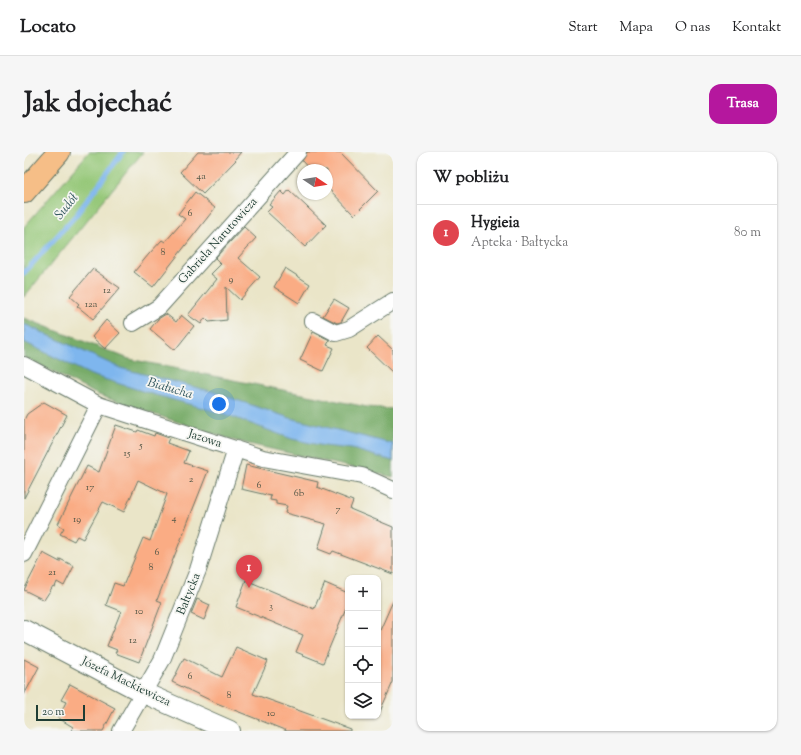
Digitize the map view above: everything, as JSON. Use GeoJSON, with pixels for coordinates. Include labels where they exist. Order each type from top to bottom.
{"type":"FeatureCollection","features":[{"type":"Feature","properties":{"kind":"main road"},"geometry":{"type":"LineString","coordinates":[[24,192],[59,152]]}},
{"type":"Feature","properties":{"kind":"street","name":"Gabriela Narutowicza"},"geometry":{"type":"LineString","coordinates":[[133,322],[160,307],[298,152]]}},
{"type":"Feature","properties":{"kind":"street"},"geometry":{"type":"LineString","coordinates":[[312,321],[336,333],[349,329],[393,301]]}},
{"type":"Feature","properties":{"kind":"street","name":"Jazowa"},"geometry":{"type":"LineString","coordinates":[[24,364],[99,405],[264,458],[362,476],[393,490]]}},
{"type":"Feature","properties":{"kind":"street"},"geometry":{"type":"LineString","coordinates":[[24,554],[99,405]]}},
{"type":"Feature","properties":{"kind":"street","name":"Bałtycka"},"geometry":{"type":"LineString","coordinates":[[121,731],[162,660],[198,570],[236,448]]}},
{"type":"Feature","properties":{"kind":"street","name":"Józefa Mackiewicza"},"geometry":{"type":"LineString","coordinates":[[24,630],[144,693],[230,731]]}},
{"type":"Feature","properties":{"kind":"green space"},"geometry":{"type":"Polygon","coordinates":[[[89,152],[143,152],[24,297],[24,227],[89,152]]]}},
{"type":"Feature","properties":{"kind":"green space"},"geometry":{"type":"Polygon","coordinates":[[[24,318],[129,359],[367,407],[393,409],[393,477],[236,441],[96,394],[24,357],[24,318]]]}},
{"type":"Feature","properties":{"kind":"water","name":"Białucha"},"geometry":{"type":"Polygon","coordinates":[[[24,324],[120,368],[210,391],[290,418],[393,444],[393,461],[352,449],[324,446],[292,439],[225,414],[91,375],[24,342],[24,324]]]}},
{"type":"Feature","properties":{"kind":"building"},"geometry":{"type":"Polygon","coordinates":[[[198,152],[241,152],[235,159],[236,160],[203,194],[180,172],[198,152]]]}},
{"type":"Feature","properties":{"kind":"building"},"geometry":{"type":"Polygon","coordinates":[[[307,152],[340,152],[378,191],[354,215],[333,193],[333,164],[305,164],[302,161],[307,152]]]}},
{"type":"Feature","properties":{"kind":"building"},"geometry":{"type":"Polygon","coordinates":[[[289,190],[297,198],[297,200],[300,200],[326,225],[305,247],[267,212],[272,207],[269,205],[281,191],[285,195],[289,190]]]}},
{"type":"Feature","properties":{"kind":"building"},"geometry":{"type":"Polygon","coordinates":[[[195,192],[215,208],[153,287],[134,272],[162,240],[165,242],[185,219],[178,214],[195,192]]]}},
{"type":"Feature","properties":{"kind":"building"},"geometry":{"type":"Polygon","coordinates":[[[244,227],[256,238],[238,258],[260,277],[240,300],[226,287],[227,320],[209,322],[205,318],[201,324],[188,315],[217,279],[211,274],[221,264],[215,258],[244,227]]]}},
{"type":"Feature","properties":{"kind":"building"},"geometry":{"type":"Polygon","coordinates":[[[285,268],[310,284],[299,303],[274,287],[285,268]]]}},
{"type":"Feature","properties":{"kind":"building"},"geometry":{"type":"Polygon","coordinates":[[[93,269],[120,288],[93,319],[77,306],[79,304],[70,296],[93,269]]]}},
{"type":"Feature","properties":{"kind":"building"},"geometry":{"type":"Polygon","coordinates":[[[334,299],[349,308],[341,322],[337,323],[323,316],[334,299]]]}},
{"type":"Feature","properties":{"kind":"building"},"geometry":{"type":"Polygon","coordinates":[[[166,314],[176,322],[181,315],[194,326],[175,350],[150,329],[158,319],[166,314]]]}},
{"type":"Feature","properties":{"kind":"building"},"geometry":{"type":"Polygon","coordinates":[[[106,320],[120,333],[105,349],[92,337],[106,320]]]}},
{"type":"Feature","properties":{"kind":"building"},"geometry":{"type":"Polygon","coordinates":[[[313,332],[330,340],[327,345],[334,348],[323,371],[300,360],[313,332]]]}},
{"type":"Feature","properties":{"kind":"building"},"geometry":{"type":"Polygon","coordinates":[[[378,336],[393,350],[393,373],[367,348],[378,336]]]}},
{"type":"Feature","properties":{"kind":"building"},"geometry":{"type":"Polygon","coordinates":[[[44,402],[67,415],[24,498],[24,420],[27,414],[44,402]]]}},
{"type":"Feature","properties":{"kind":"building"},"geometry":{"type":"Polygon","coordinates":[[[116,425],[137,432],[138,430],[154,436],[155,433],[169,438],[167,443],[189,451],[184,463],[208,471],[157,600],[162,602],[139,662],[115,653],[117,650],[107,646],[121,611],[106,605],[114,583],[123,586],[143,538],[150,541],[167,494],[138,480],[124,512],[103,502],[83,539],[77,536],[74,541],[60,534],[64,528],[58,524],[87,466],[99,472],[116,425]]]}},
{"type":"Feature","properties":{"kind":"building"},"geometry":{"type":"Polygon","coordinates":[[[246,465],[318,482],[317,487],[353,501],[350,509],[393,527],[393,574],[333,551],[331,554],[318,549],[326,524],[285,513],[287,506],[276,504],[276,501],[270,500],[271,496],[241,489],[246,465]]]}},
{"type":"Feature","properties":{"kind":"building"},"geometry":{"type":"Polygon","coordinates":[[[43,553],[60,562],[60,559],[74,566],[64,586],[57,582],[55,587],[53,586],[44,600],[24,590],[43,553]]]}},
{"type":"Feature","properties":{"kind":"building"},"geometry":{"type":"Polygon","coordinates":[[[246,580],[314,609],[325,583],[345,592],[345,610],[323,663],[296,652],[303,635],[236,607],[246,580]]]}},
{"type":"Feature","properties":{"kind":"building"},"geometry":{"type":"Polygon","coordinates":[[[197,599],[210,605],[204,620],[191,614],[197,599]]]}},
{"type":"Feature","properties":{"kind":"building"},"geometry":{"type":"Polygon","coordinates":[[[393,601],[393,682],[381,709],[381,647],[381,628],[393,601]]]}},
{"type":"Feature","properties":{"kind":"building"},"geometry":{"type":"Polygon","coordinates":[[[236,647],[268,661],[253,694],[350,729],[350,731],[287,731],[214,702],[172,682],[184,658],[222,677],[236,647]]]}},
{"type":"Feature","properties":{"kind":"building"},"geometry":{"type":"Polygon","coordinates":[[[24,659],[39,667],[24,695],[24,659]]]}},
{"type":"Feature","properties":{"kind":"building"},"geometry":{"type":"Polygon","coordinates":[[[70,684],[115,708],[103,731],[71,731],[73,727],[58,718],[66,702],[61,700],[70,684]]]}},
{"type":"Feature","properties":{"kind":"waterway","name":"Sudół"},"geometry":{"type":"LineString","coordinates":[[24,273],[76,215],[123,152]]}},
{"type":"Feature","properties":{"kind":"place","name":"Hygieia"},"geometry":{"type":"Point","coordinates":[249,588]}}]}
